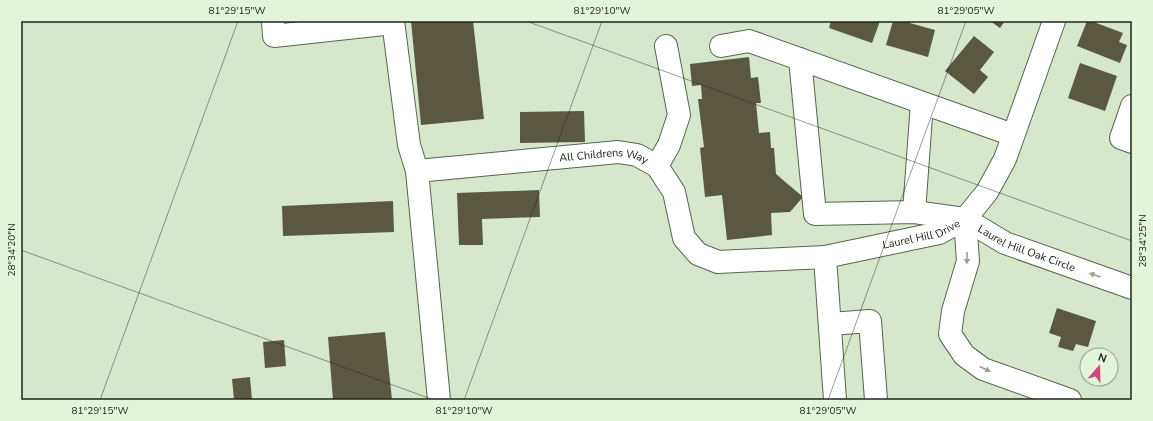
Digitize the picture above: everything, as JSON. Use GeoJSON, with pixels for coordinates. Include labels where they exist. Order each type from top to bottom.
{"type":"FeatureCollection","features":[{"type":"Feature","properties":{"kind":"street"},"geometry":{"type":"LineString","coordinates":[[273,21],[274,36],[393,22],[409,145],[417,171],[439,400]]}},
{"type":"Feature","properties":{"kind":"street","name":"Laurel Hill Drive"},"geometry":{"type":"LineString","coordinates":[[825,257],[939,233],[965,219],[987,192],[1005,159],[1054,21]]}},
{"type":"Feature","properties":{"kind":"street"},"geometry":{"type":"LineString","coordinates":[[721,46],[748,41],[1013,135]]}},
{"type":"Feature","properties":{"kind":"street"},"geometry":{"type":"LineString","coordinates":[[657,166],[669,145],[679,115],[666,46]]}},
{"type":"Feature","properties":{"kind":"street"},"geometry":{"type":"LineString","coordinates":[[800,59],[815,214],[914,212],[965,219]]}},
{"type":"Feature","properties":{"kind":"street"},"geometry":{"type":"LineString","coordinates":[[914,212],[922,103]]}},
{"type":"Feature","properties":{"kind":"street"},"geometry":{"type":"LineString","coordinates":[[1126,140],[1132,106]]}},
{"type":"Feature","properties":{"kind":"street","name":"All Childrens Way"},"geometry":{"type":"LineString","coordinates":[[417,171],[618,152],[637,155],[657,166],[674,192],[684,238],[698,254],[718,262],[825,257]]}},
{"type":"Feature","properties":{"kind":"street","name":"Laurel Hill Oak Circle"},"geometry":{"type":"LineString","coordinates":[[965,219],[1005,243],[1132,288]]}},
{"type":"Feature","properties":{"kind":"street","name":"Laurel Hill Oak Circle"},"geometry":{"type":"LineString","coordinates":[[965,219],[968,261],[953,310],[950,334],[964,355],[983,369],[1070,400]]}},
{"type":"Feature","properties":{"kind":"street"},"geometry":{"type":"LineString","coordinates":[[825,257],[835,400]]}},
{"type":"Feature","properties":{"kind":"street"},"geometry":{"type":"LineString","coordinates":[[830,324],[870,321],[876,400]]}},
{"type":"Feature","properties":{"kind":"building"},"geometry":{"type":"Polygon","coordinates":[[[411,21],[473,21],[484,119],[421,125],[411,21]]]}},
{"type":"Feature","properties":{"kind":"building"},"geometry":{"type":"Polygon","coordinates":[[[831,21],[880,21],[872,43],[829,28],[831,21]]]}},
{"type":"Feature","properties":{"kind":"building"},"geometry":{"type":"Polygon","coordinates":[[[893,21],[910,21],[910,23],[935,30],[928,57],[886,45],[893,21]]]}},
{"type":"Feature","properties":{"kind":"building"},"geometry":{"type":"Polygon","coordinates":[[[990,21],[1005,21],[1000,28],[990,21]]]}},
{"type":"Feature","properties":{"kind":"building"},"geometry":{"type":"Polygon","coordinates":[[[1087,21],[1091,21],[1123,33],[1119,42],[1127,45],[1120,63],[1077,46],[1087,21]]]}},
{"type":"Feature","properties":{"kind":"building"},"geometry":{"type":"Polygon","coordinates":[[[974,36],[994,52],[980,70],[988,77],[974,94],[945,71],[974,36]]]}},
{"type":"Feature","properties":{"kind":"building"},"geometry":{"type":"Polygon","coordinates":[[[749,57],[751,78],[758,77],[761,103],[756,103],[759,133],[770,132],[771,148],[774,148],[776,174],[803,197],[790,212],[771,213],[772,235],[727,240],[722,195],[705,197],[700,148],[704,147],[698,99],[702,99],[701,85],[692,86],[690,64],[749,57]]]}},
{"type":"Feature","properties":{"kind":"building"},"geometry":{"type":"Polygon","coordinates":[[[1080,63],[1117,76],[1105,111],[1068,98],[1080,63]]]}},
{"type":"Feature","properties":{"kind":"building"},"geometry":{"type":"Polygon","coordinates":[[[584,111],[585,142],[520,143],[520,112],[584,111]]]}},
{"type":"Feature","properties":{"kind":"building"},"geometry":{"type":"Polygon","coordinates":[[[539,190],[540,217],[482,219],[483,245],[459,245],[457,193],[539,190]]]}},
{"type":"Feature","properties":{"kind":"building"},"geometry":{"type":"Polygon","coordinates":[[[393,201],[394,232],[283,236],[282,206],[393,201]]]}},
{"type":"Feature","properties":{"kind":"building"},"geometry":{"type":"Polygon","coordinates":[[[1057,308],[1096,321],[1088,347],[1076,344],[1073,351],[1058,347],[1061,337],[1049,333],[1057,308]]]}},
{"type":"Feature","properties":{"kind":"building"},"geometry":{"type":"Polygon","coordinates":[[[385,332],[392,400],[333,400],[328,337],[385,332]]]}},
{"type":"Feature","properties":{"kind":"building"},"geometry":{"type":"Polygon","coordinates":[[[284,340],[286,366],[265,368],[263,342],[284,340]]]}},
{"type":"Feature","properties":{"kind":"building"},"geometry":{"type":"Polygon","coordinates":[[[250,377],[252,400],[234,400],[232,379],[250,377]]]}}]}
